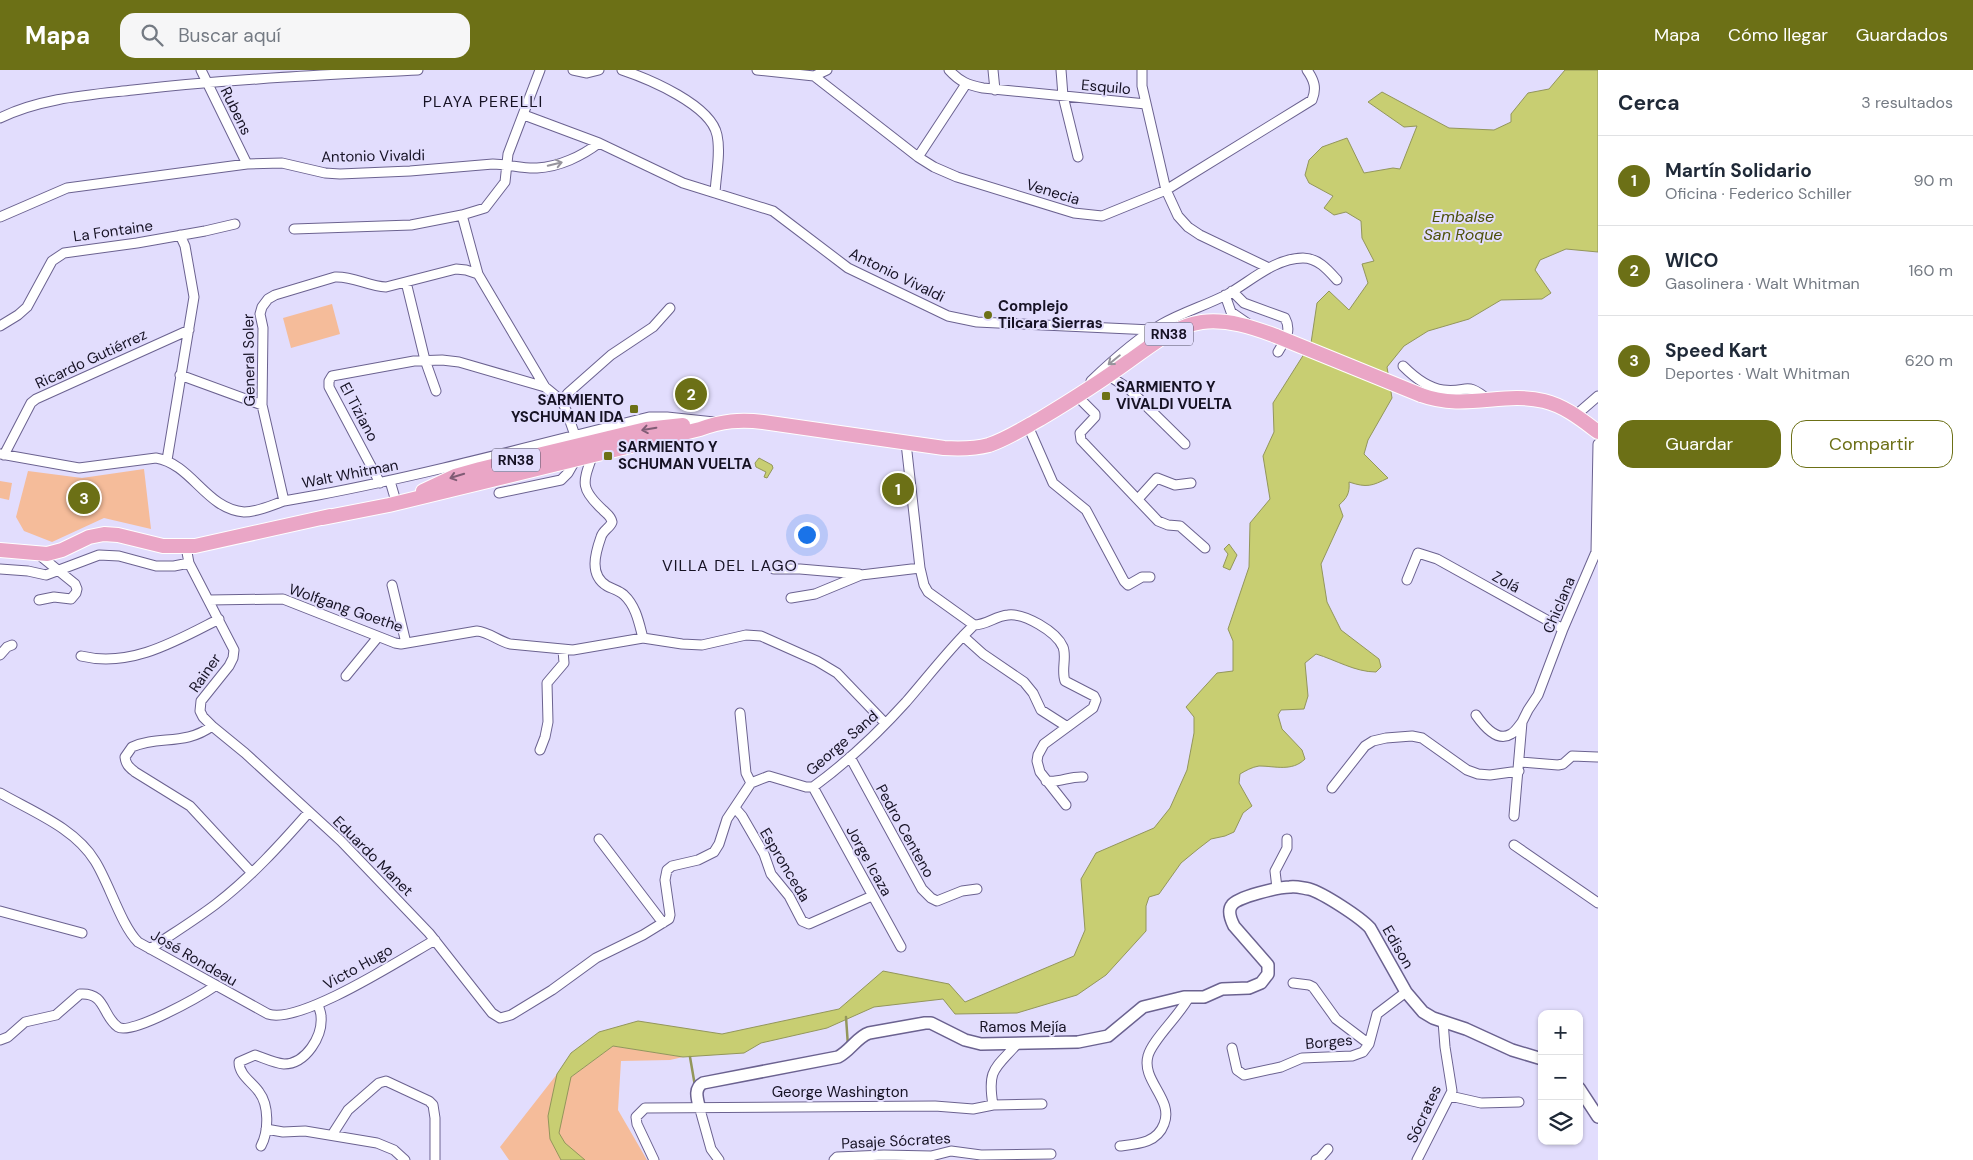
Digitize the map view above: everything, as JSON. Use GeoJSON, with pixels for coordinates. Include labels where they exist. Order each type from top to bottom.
{"type":"FeatureCollection","features":[{"type":"Feature","properties":{"kind":"main road","name":"RN38"},"geometry":{"type":"LineString","coordinates":[[0,550],[38,554],[55,553],[90,537],[104,534],[118,535],[164,546],[186,547],[229,540],[415,494],[455,476],[653,428],[736,420],[763,422],[906,443],[968,449],[1001,440],[1028,426],[1109,376],[1166,336],[1188,325],[1204,322],[1223,322],[1257,329],[1421,395],[1452,402],[1528,399],[1545,401],[1576,415],[1598,432]]}},
{"type":"Feature","properties":{"kind":"main road","name":"RN38"},"geometry":{"type":"LineString","coordinates":[[593,454],[717,423]]}},
{"type":"Feature","properties":{"kind":"main road","name":"RN38"},"geometry":{"type":"LineString","coordinates":[[323,518],[366,510],[483,482],[500,474],[570,456],[576,453],[577,446]]}},
{"type":"Feature","properties":{"kind":"main road"},"geometry":{"type":"LineString","coordinates":[[577,446],[584,453],[593,454]]}},
{"type":"Feature","properties":{"kind":"street","name":"Rubens"},"geometry":{"type":"LineString","coordinates":[[201,70],[247,164]]}},
{"type":"Feature","properties":{"kind":"street"},"geometry":{"type":"LineString","coordinates":[[0,118],[64,98],[207,82],[418,70]]}},
{"type":"Feature","properties":{"kind":"street"},"geometry":{"type":"LineString","coordinates":[[573,70],[587,74],[599,70]]}},
{"type":"Feature","properties":{"kind":"street"},"geometry":{"type":"LineString","coordinates":[[622,70],[662,86],[691,104],[713,124],[719,145],[715,193]]}},
{"type":"Feature","properties":{"kind":"street"},"geometry":{"type":"LineString","coordinates":[[757,70],[814,76],[826,70]]}},
{"type":"Feature","properties":{"kind":"street","name":"Esquilo"},"geometry":{"type":"LineString","coordinates":[[949,70],[959,81],[994,90],[1146,104]]}},
{"type":"Feature","properties":{"kind":"street"},"geometry":{"type":"LineString","coordinates":[[993,70],[994,90]]}},
{"type":"Feature","properties":{"kind":"street"},"geometry":{"type":"LineString","coordinates":[[1061,70],[1063,96],[1078,157]]}},
{"type":"Feature","properties":{"kind":"street"},"geometry":{"type":"LineString","coordinates":[[1142,70],[1142,86],[1166,190],[1178,216],[1188,227],[1269,268]]}},
{"type":"Feature","properties":{"kind":"street","name":"Venecia"},"geometry":{"type":"LineString","coordinates":[[814,76],[918,157],[934,167],[957,177],[1074,213],[1093,216],[1112,214],[1166,190],[1312,100],[1315,86],[1313,78],[1307,70]]}},
{"type":"Feature","properties":{"kind":"street"},"geometry":{"type":"LineString","coordinates":[[294,229],[411,225],[462,215],[485,208],[506,182],[508,154],[524,115],[537,71]]}},
{"type":"Feature","properties":{"kind":"street"},"geometry":{"type":"LineString","coordinates":[[918,157],[966,84]]}},
{"type":"Feature","properties":{"kind":"street","name":"Antonio Vivaldi"},"geometry":{"type":"LineString","coordinates":[[524,115],[599,143],[683,183],[773,211],[848,268],[948,316],[977,322],[1152,330]]}},
{"type":"Feature","properties":{"kind":"street","name":"Antonio Vivaldi"},"geometry":{"type":"LineString","coordinates":[[0,217],[72,187],[247,164],[282,162],[325,173],[340,174],[507,164],[535,168],[559,164],[588,152],[599,143]]}},
{"type":"Feature","properties":{"kind":"street"},"geometry":{"type":"LineString","coordinates":[[462,215],[478,274],[545,387],[562,401],[577,446],[568,473],[561,480],[499,493]]}},
{"type":"Feature","properties":{"kind":"street","name":"La Fontaine"},"geometry":{"type":"LineString","coordinates":[[0,326],[18,316],[27,307],[52,261],[58,255],[73,250],[137,243],[235,224]]}},
{"type":"Feature","properties":{"kind":"street"},"geometry":{"type":"LineString","coordinates":[[2,455],[79,468],[156,458],[167,460],[194,297],[185,246],[180,235]]}},
{"type":"Feature","properties":{"kind":"street"},"geometry":{"type":"LineString","coordinates":[[1205,548],[1180,526],[1168,525],[1158,521],[1081,440],[1080,433],[1082,429],[1095,417],[1095,414],[1074,398],[1103,370],[1152,330],[1173,318],[1228,293],[1269,268],[1292,260],[1310,259],[1319,263],[1337,280]]}},
{"type":"Feature","properties":{"kind":"street"},"geometry":{"type":"LineString","coordinates":[[436,390],[425,360],[406,282],[456,269],[478,274]]}},
{"type":"Feature","properties":{"kind":"street","name":"General Soler"},"geometry":{"type":"LineString","coordinates":[[284,502],[262,405],[263,328],[260,314],[262,306],[275,295],[335,277],[343,276],[375,287],[386,287],[406,282]]}},
{"type":"Feature","properties":{"kind":"street"},"geometry":{"type":"LineString","coordinates":[[1228,293],[1231,312],[1257,329]]}},
{"type":"Feature","properties":{"kind":"street"},"geometry":{"type":"LineString","coordinates":[[1228,293],[1244,303],[1285,318],[1288,324],[1288,331],[1278,352]]}},
{"type":"Feature","properties":{"kind":"street"},"geometry":{"type":"LineString","coordinates":[[562,401],[568,393],[611,355],[653,327],[670,308]]}},
{"type":"Feature","properties":{"kind":"street","name":"Ricardo Gutiérrez"},"geometry":{"type":"LineString","coordinates":[[2,455],[31,403],[36,399],[189,330]]}},
{"type":"Feature","properties":{"kind":"street"},"geometry":{"type":"LineString","coordinates":[[425,360],[459,362],[545,387]]}},
{"type":"Feature","properties":{"kind":"street","name":"El Tiziano"},"geometry":{"type":"LineString","coordinates":[[380,483],[329,386],[329,381],[332,376],[338,374],[425,360]]}},
{"type":"Feature","properties":{"kind":"street"},"geometry":{"type":"LineString","coordinates":[[1403,366],[1415,377],[1436,388],[1456,390],[1467,387],[1472,388],[1490,401]]}},
{"type":"Feature","properties":{"kind":"street"},"geometry":{"type":"LineString","coordinates":[[180,375],[262,405]]}},
{"type":"Feature","properties":{"kind":"street"},"geometry":{"type":"LineString","coordinates":[[1109,376],[1128,388],[1185,444]]}},
{"type":"Feature","properties":{"kind":"street"},"geometry":{"type":"LineString","coordinates":[[1576,415],[1598,396]]}},
{"type":"Feature","properties":{"kind":"street"},"geometry":{"type":"LineString","coordinates":[[1028,426],[1053,483],[1086,510],[1124,581],[1128,585],[1142,577],[1150,577]]}},
{"type":"Feature","properties":{"kind":"street"},"geometry":{"type":"LineString","coordinates":[[906,443],[920,568],[924,585],[928,592],[974,625],[981,625],[1002,616],[1013,615],[1043,626],[1053,633],[1064,650],[1063,676],[1065,681],[1090,693],[1096,700],[1093,708],[1066,726],[1040,750],[1037,762],[1038,767],[1046,781],[1066,805]]}},
{"type":"Feature","properties":{"kind":"street","name":"Chiclana"},"geometry":{"type":"LineString","coordinates":[[1514,816],[1520,766],[1522,722],[1538,695],[1563,629],[1597,552],[1598,444]]}},
{"type":"Feature","properties":{"kind":"street","name":"Walt Whitman"},"geometry":{"type":"LineString","coordinates":[[167,460],[177,466],[210,496],[232,509],[246,512],[284,502],[577,446]]}},
{"type":"Feature","properties":{"kind":"street"},"geometry":{"type":"LineString","coordinates":[[593,454],[584,480],[584,486],[594,501],[610,516],[612,522],[600,538],[594,564],[595,573],[602,582],[626,597],[638,616],[643,638]]}},
{"type":"Feature","properties":{"kind":"street"},"geometry":{"type":"LineString","coordinates":[[1138,499],[1158,478],[1175,485],[1191,483]]}},
{"type":"Feature","properties":{"kind":"street"},"geometry":{"type":"LineString","coordinates":[[390,481],[395,498]]}},
{"type":"Feature","properties":{"kind":"street","name":"Rainer"},"geometry":{"type":"LineString","coordinates":[[186,547],[189,562],[234,650],[229,666],[201,701],[200,706],[203,716],[212,726]]}},
{"type":"Feature","properties":{"kind":"street","name":"Zolá"},"geometry":{"type":"LineString","coordinates":[[1407,580],[1418,553],[1437,559],[1563,629]]}},
{"type":"Feature","properties":{"kind":"street"},"geometry":{"type":"LineString","coordinates":[[38,554],[75,584],[77,588],[76,593],[71,599],[54,597],[39,600]]}},
{"type":"Feature","properties":{"kind":"street"},"geometry":{"type":"LineString","coordinates":[[0,569],[46,574],[99,555],[118,556],[156,566],[174,566],[189,562]]}},
{"type":"Feature","properties":{"kind":"street"},"geometry":{"type":"LineString","coordinates":[[774,569],[800,569],[861,575],[920,568]]}},
{"type":"Feature","properties":{"kind":"street"},"geometry":{"type":"LineString","coordinates":[[791,598],[815,594],[861,575]]}},
{"type":"Feature","properties":{"kind":"street"},"geometry":{"type":"LineString","coordinates":[[392,585],[406,642]]}},
{"type":"Feature","properties":{"kind":"street","name":"Wolfgang Goethe"},"geometry":{"type":"LineString","coordinates":[[209,600],[283,599],[395,643],[477,630],[487,632],[510,644],[563,650],[643,638],[702,645],[751,635],[767,638],[817,661],[837,673],[885,724]]}},
{"type":"Feature","properties":{"kind":"street"},"geometry":{"type":"LineString","coordinates":[[81,656],[106,659],[139,655],[168,646],[219,619]]}},
{"type":"Feature","properties":{"kind":"street","name":"George Sand"},"geometry":{"type":"LineString","coordinates":[[751,783],[769,776],[806,788],[813,787],[850,757],[885,724],[906,702],[940,660],[974,625]]}},
{"type":"Feature","properties":{"kind":"street"},"geometry":{"type":"LineString","coordinates":[[963,636],[984,654],[1024,682],[1033,693],[1040,710],[1066,726]]}},
{"type":"Feature","properties":{"kind":"street"},"geometry":{"type":"LineString","coordinates":[[346,676],[378,637]]}},
{"type":"Feature","properties":{"kind":"street"},"geometry":{"type":"LineString","coordinates":[[0,655],[7,647],[12,645]]}},
{"type":"Feature","properties":{"kind":"street"},"geometry":{"type":"LineString","coordinates":[[540,750],[548,722],[547,683],[564,664],[563,650]]}},
{"type":"Feature","properties":{"kind":"street"},"geometry":{"type":"LineString","coordinates":[[599,839],[663,923],[669,919],[665,880],[667,870],[672,866],[698,860],[714,852],[719,844],[727,819],[751,783],[746,773],[740,713]]}},
{"type":"Feature","properties":{"kind":"street"},"geometry":{"type":"LineString","coordinates":[[1476,715],[1491,732],[1506,736],[1512,734],[1522,722]]}},
{"type":"Feature","properties":{"kind":"street"},"geometry":{"type":"LineString","coordinates":[[212,726],[191,737],[137,744],[124,757],[128,767],[190,806],[252,873]]}},
{"type":"Feature","properties":{"kind":"street","name":"Eduardo Manet"},"geometry":{"type":"LineString","coordinates":[[212,726],[246,753],[340,841],[434,940],[492,1013],[500,1018],[512,1015],[552,990],[596,958],[663,923]]}},
{"type":"Feature","properties":{"kind":"street"},"geometry":{"type":"LineString","coordinates":[[1332,788],[1365,746],[1373,741],[1386,738],[1412,736],[1422,738],[1467,770],[1478,774],[1490,775],[1520,766],[1558,765],[1563,764],[1572,756],[1597,757]]}},
{"type":"Feature","properties":{"kind":"street","name":"Pedro Centeno"},"geometry":{"type":"LineString","coordinates":[[850,757],[927,895],[937,901],[962,891],[977,889]]}},
{"type":"Feature","properties":{"kind":"street"},"geometry":{"type":"LineString","coordinates":[[1046,781],[1060,782],[1074,777],[1083,777]]}},
{"type":"Feature","properties":{"kind":"street","name":"Jorge Icaza"},"geometry":{"type":"LineString","coordinates":[[813,787],[901,947]]}},
{"type":"Feature","properties":{"kind":"street","name":"José Rondeau"},"geometry":{"type":"LineString","coordinates":[[0,793],[62,828],[88,851],[104,876],[130,932],[138,942],[268,1014],[279,1016],[292,1014]]}},
{"type":"Feature","properties":{"kind":"street","name":"Espronceda"},"geometry":{"type":"LineString","coordinates":[[735,808],[764,854],[771,874],[789,896],[802,921],[806,924],[872,896]]}},
{"type":"Feature","properties":{"kind":"street"},"geometry":{"type":"LineString","coordinates":[[150,950],[215,905],[252,873],[309,812]]}},
{"type":"Feature","properties":{"kind":"street"},"geometry":{"type":"LineString","coordinates":[[1277,888],[1275,871],[1287,848],[1287,839]]}},
{"type":"Feature","properties":{"kind":"street"},"geometry":{"type":"LineString","coordinates":[[1514,845],[1598,903]]}},
{"type":"Feature","properties":{"kind":"street","name":"Edison"},"geometry":{"type":"LineString","coordinates":[[1268,965],[1234,926],[1230,908],[1236,901],[1277,888],[1291,886],[1313,890],[1364,921],[1370,928],[1406,992],[1423,1012],[1524,1054],[1538,1058]]}},
{"type":"Feature","properties":{"kind":"street"},"geometry":{"type":"LineString","coordinates":[[0,911],[82,933]]}},
{"type":"Feature","properties":{"kind":"street","name":"Victo Hugo"},"geometry":{"type":"LineString","coordinates":[[292,1014],[318,1005],[434,940]]}},
{"type":"Feature","properties":{"kind":"street","name":"Ramos Mejía"},"geometry":{"type":"LineString","coordinates":[[698,1106],[697,1092],[700,1084],[838,1056],[851,1049],[865,1034],[869,1033],[931,1023],[971,1042],[981,1044],[1078,1042],[1103,1038],[1124,1025],[1143,1007],[1189,997],[1204,998],[1222,989],[1242,989],[1256,986],[1268,974],[1268,965]]}},
{"type":"Feature","properties":{"kind":"street"},"geometry":{"type":"LineString","coordinates":[[1293,983],[1313,987],[1336,1019],[1369,1044]]}},
{"type":"Feature","properties":{"kind":"street"},"geometry":{"type":"LineString","coordinates":[[0,1040],[8,1037],[25,1022],[56,1014],[75,996],[85,993],[91,994],[100,1002],[116,1026],[124,1028],[171,1012],[215,986]]}},
{"type":"Feature","properties":{"kind":"street","name":"Borges"},"geometry":{"type":"LineString","coordinates":[[1232,1048],[1237,1070],[1244,1075],[1281,1067],[1302,1058],[1357,1055],[1363,1052],[1369,1044],[1377,1014],[1406,992]]}},
{"type":"Feature","properties":{"kind":"street"},"geometry":{"type":"LineString","coordinates":[[1120,1146],[1144,1142],[1153,1138],[1160,1132],[1165,1123],[1168,1114],[1165,1104],[1152,1082],[1147,1067],[1148,1056],[1152,1046],[1184,1008],[1189,997]]}},
{"type":"Feature","properties":{"kind":"street"},"geometry":{"type":"LineString","coordinates":[[261,1146],[266,1129],[264,1105],[260,1093],[240,1071],[239,1062],[255,1055],[286,1064],[297,1061],[313,1046],[318,1033],[321,1016],[318,1005]]}},
{"type":"Feature","properties":{"kind":"street","name":"Sócrates"},"geometry":{"type":"LineString","coordinates":[[1417,1160],[1450,1096],[1453,1086],[1445,1047],[1443,1021]]}},
{"type":"Feature","properties":{"kind":"street"},"geometry":{"type":"LineString","coordinates":[[993,1105],[990,1086],[993,1071],[1017,1044]]}},
{"type":"Feature","properties":{"kind":"street"},"geometry":{"type":"LineString","coordinates":[[332,1135],[348,1110],[378,1083],[386,1081],[434,1105],[436,1118],[435,1160]]}},
{"type":"Feature","properties":{"kind":"street"},"geometry":{"type":"LineString","coordinates":[[1583,1094],[1598,1117]]}},
{"type":"Feature","properties":{"kind":"street"},"geometry":{"type":"LineString","coordinates":[[1450,1096],[1481,1103],[1519,1102]]}},
{"type":"Feature","properties":{"kind":"street","name":"George Washington"},"geometry":{"type":"LineString","coordinates":[[654,1160],[637,1124],[636,1117],[642,1109],[652,1107],[935,1106],[974,1109],[993,1105],[1042,1104]]}},
{"type":"Feature","properties":{"kind":"street"},"geometry":{"type":"LineString","coordinates":[[698,1106],[711,1149],[719,1160]]}},
{"type":"Feature","properties":{"kind":"street"},"geometry":{"type":"LineString","coordinates":[[266,1129],[283,1132],[305,1131],[377,1143],[390,1147],[405,1160]]}},
{"type":"Feature","properties":{"kind":"street"},"geometry":{"type":"LineString","coordinates":[[1316,1160],[1328,1149]]}},
{"type":"Feature","properties":{"kind":"street","name":"Pasaje Sócrates"},"geometry":{"type":"LineString","coordinates":[[834,1160],[837,1158],[884,1155],[931,1156],[951,1151],[981,1155],[1051,1154]]}},
{"type":"Feature","properties":{"kind":"shaded area"},"geometry":{"type":"Polygon","coordinates":[[[332,304],[340,334],[291,348],[283,318],[332,304]]]}},
{"type":"Feature","properties":{"kind":"shaded area"},"geometry":{"type":"Polygon","coordinates":[[[144,469],[151,529],[104,518],[52,542],[24,531],[16,517],[28,471],[82,478],[144,469]]]}},
{"type":"Feature","properties":{"kind":"shaded area"},"geometry":{"type":"Polygon","coordinates":[[[0,481],[12,483],[9,500],[0,498],[0,481]]]}},
{"type":"Feature","properties":{"kind":"shaded area"},"geometry":{"type":"Polygon","coordinates":[[[613,1046],[683,1057],[670,1060],[621,1061],[618,1110],[647,1160],[509,1160],[500,1147],[557,1074],[571,1077],[613,1046]]]}},
{"type":"Feature","properties":{"kind":"water","name":"Embalse San Roque"},"geometry":{"type":"Polygon","coordinates":[[[1565,70],[1598,70],[1598,252],[1566,249],[1540,260],[1535,270],[1551,293],[1542,299],[1501,300],[1469,319],[1428,331],[1404,346],[1387,367],[1392,398],[1368,440],[1364,454],[1388,478],[1369,485],[1349,482],[1347,495],[1339,505],[1343,516],[1321,564],[1327,602],[1341,630],[1379,659],[1381,667],[1376,672],[1361,670],[1316,654],[1305,663],[1308,696],[1304,709],[1281,710],[1278,715],[1282,729],[1302,750],[1305,759],[1295,766],[1259,766],[1240,774],[1239,783],[1252,806],[1243,813],[1234,832],[1211,839],[1181,863],[1159,894],[1149,897],[1146,906],[1146,931],[1106,975],[1077,995],[1017,1013],[955,1014],[943,999],[874,1007],[827,1028],[761,1043],[744,1053],[683,1057],[613,1046],[571,1077],[559,1133],[565,1143],[585,1160],[561,1160],[550,1139],[548,1116],[557,1074],[571,1053],[599,1032],[638,1021],[722,1034],[839,1009],[883,971],[949,984],[965,1002],[1074,956],[1085,930],[1081,879],[1096,853],[1154,828],[1170,808],[1187,770],[1194,733],[1194,717],[1186,707],[1217,673],[1233,671],[1233,641],[1228,629],[1249,567],[1250,523],[1270,499],[1263,456],[1274,432],[1273,403],[1311,343],[1317,303],[1329,291],[1349,310],[1368,283],[1362,264],[1374,261],[1362,238],[1361,221],[1346,212],[1334,215],[1324,208],[1333,196],[1309,183],[1305,175],[1309,160],[1322,147],[1347,138],[1364,173],[1393,168],[1400,169],[1417,126],[1404,127],[1368,102],[1382,92],[1449,128],[1494,130],[1511,122],[1511,114],[1528,93],[1549,89],[1565,70]]]}},
{"type":"Feature","properties":{"kind":"water"},"geometry":{"type":"Polygon","coordinates":[[[759,458],[772,465],[773,468],[767,478],[764,477],[766,472],[756,467],[755,463],[759,458]]]}},
{"type":"Feature","properties":{"kind":"water"},"geometry":{"type":"Polygon","coordinates":[[[1229,544],[1237,555],[1230,570],[1223,567],[1228,554],[1224,549],[1229,544]]]}},
{"type":"Feature","properties":{"kind":"waterway"},"geometry":{"type":"LineString","coordinates":[[846,1017],[848,1046]]}},
{"type":"Feature","properties":{"kind":"waterway"},"geometry":{"type":"LineString","coordinates":[[690,1057],[695,1086]]}},
{"type":"Feature","properties":{"kind":"place","name":"Complejo Tilcara Sierras"},"geometry":{"type":"Point","coordinates":[988,315]}},
{"type":"Feature","properties":{"kind":"place","name":"WICO"},"geometry":{"type":"Point","coordinates":[691,394]}},
{"type":"Feature","properties":{"kind":"place","name":"SARMIENTO Y VIVALDI VUELTA"},"geometry":{"type":"Point","coordinates":[1106,396]}},
{"type":"Feature","properties":{"kind":"place","name":"SARMIENTO YSCHUMAN IDA"},"geometry":{"type":"Point","coordinates":[634,409]}},
{"type":"Feature","properties":{"kind":"place","name":"SARMIENTO Y SCHUMAN VUELTA"},"geometry":{"type":"Point","coordinates":[608,456]}},
{"type":"Feature","properties":{"kind":"place","name":"Martín Solidario"},"geometry":{"type":"Point","coordinates":[898,489]}},
{"type":"Feature","properties":{"kind":"place","name":"Speed Kart"},"geometry":{"type":"Point","coordinates":[84,498]}},
{"type":"Feature","properties":{"kind":"district","name":"PLAYA PERELLI"},"geometry":{"type":"Point","coordinates":[483,101]}},
{"type":"Feature","properties":{"kind":"district","name":"VILLA DEL LAGO"},"geometry":{"type":"Point","coordinates":[730,565]}}]}
